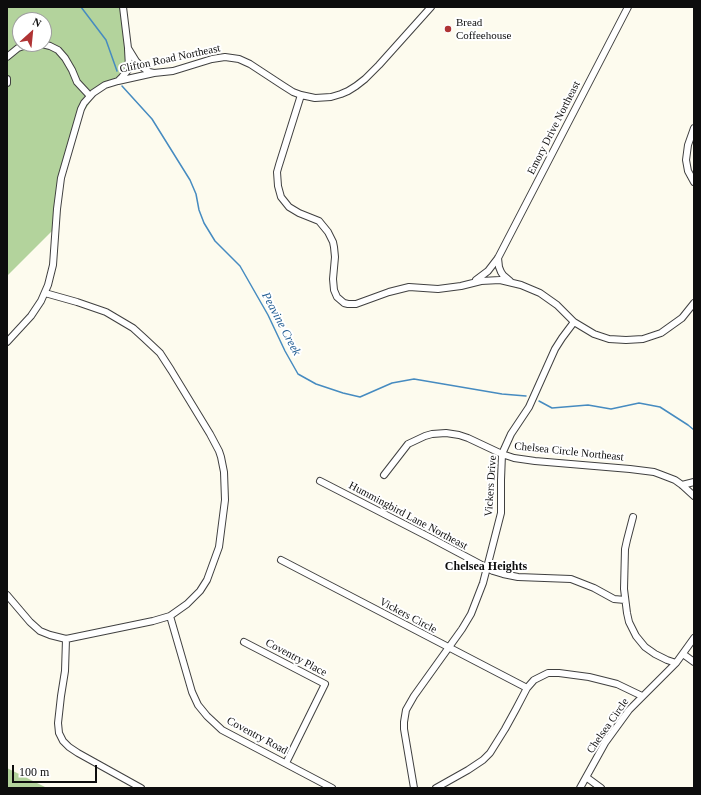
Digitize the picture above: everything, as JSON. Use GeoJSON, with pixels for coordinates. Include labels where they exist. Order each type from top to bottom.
{"type":"FeatureCollection","features":[{"type":"Feature","properties":{"kind":"street"},"geometry":{"type":"LineString","coordinates":[[118,81],[122,78],[129,67],[123,7]]}},
{"type":"Feature","properties":{"kind":"street","name":"Clifton Road Northeast"},"geometry":{"type":"LineString","coordinates":[[7,342],[31,316],[45,294],[53,265],[61,178],[81,109],[90,96],[100,87],[118,81],[154,73],[173,71],[212,59],[229,57],[239,59],[250,64],[293,92],[316,98],[332,97],[356,86],[365,79],[431,7]]}},
{"type":"Feature","properties":{"kind":"street","name":"Emory Drive Northeast"},"geometry":{"type":"LineString","coordinates":[[467,284],[484,274],[498,258],[628,7]]}},
{"type":"Feature","properties":{"kind":"street"},"geometry":{"type":"LineString","coordinates":[[52,47],[58,50],[65,58],[77,82],[90,96]]}},
{"type":"Feature","properties":{"kind":"street"},"geometry":{"type":"LineString","coordinates":[[128,48],[141,66],[149,72],[154,73]]}},
{"type":"Feature","properties":{"kind":"street"},"geometry":{"type":"LineString","coordinates":[[301,95],[277,172],[278,186],[281,197],[289,207],[299,213],[319,221],[331,236],[334,253],[333,285],[337,297],[344,303],[356,304],[402,288],[414,287],[438,289],[474,282],[500,280],[533,289],[557,305],[574,322],[594,334],[609,339],[626,340],[643,339],[661,333],[682,318],[694,303]]}},
{"type":"Feature","properties":{"kind":"street"},"geometry":{"type":"LineString","coordinates":[[694,128],[688,145],[686,160],[688,171],[694,182]]}},
{"type":"Feature","properties":{"kind":"street"},"geometry":{"type":"LineString","coordinates":[[498,258],[499,267],[503,276],[511,282]]}},
{"type":"Feature","properties":{"kind":"street"},"geometry":{"type":"LineString","coordinates":[[7,595],[30,622],[40,631],[66,639],[135,625],[170,616],[187,604],[200,591],[207,580],[220,540],[225,500],[224,472],[221,457],[210,434],[160,353],[133,328],[106,312],[77,302],[45,294]]}},
{"type":"Feature","properties":{"kind":"street","name":"Vickers Drive"},"geometry":{"type":"LineString","coordinates":[[414,788],[405,741],[404,717],[410,702],[462,630],[471,614],[487,568],[501,513],[502,454],[511,434],[529,407],[555,349],[574,322]]}},
{"type":"Feature","properties":{"kind":"street","name":"Chelsea Circle Northeast"},"geometry":{"type":"LineString","coordinates":[[384,475],[408,444],[432,434],[446,433],[459,435],[514,458],[645,471],[662,475],[675,480],[694,496]]}},
{"type":"Feature","properties":{"kind":"street","name":"Hummingbird Lane Northeast"},"geometry":{"type":"LineString","coordinates":[[320,481],[493,571],[518,577],[571,579],[594,588],[614,599],[625,600]]}},
{"type":"Feature","properties":{"kind":"street"},"geometry":{"type":"LineString","coordinates":[[682,485],[694,482]]}},
{"type":"Feature","properties":{"kind":"street"},"geometry":{"type":"LineString","coordinates":[[633,517],[625,549],[624,589],[629,622],[632,629],[640,642],[655,654],[676,663],[694,638]]}},
{"type":"Feature","properties":{"kind":"street","name":"Vickers Circle"},"geometry":{"type":"LineString","coordinates":[[281,560],[527,688]]}},
{"type":"Feature","properties":{"kind":"street","name":"Coventry Road"},"geometry":{"type":"LineString","coordinates":[[170,616],[192,692],[198,705],[207,716],[222,730],[332,788]]}},
{"type":"Feature","properties":{"kind":"street"},"geometry":{"type":"LineString","coordinates":[[66,639],[65,671],[58,723],[59,733],[63,741],[78,753],[142,788]]}},
{"type":"Feature","properties":{"kind":"street","name":"Coventry Place"},"geometry":{"type":"LineString","coordinates":[[244,642],[325,684],[286,763]]}},
{"type":"Feature","properties":{"kind":"street"},"geometry":{"type":"LineString","coordinates":[[683,654],[694,662]]}},
{"type":"Feature","properties":{"kind":"street","name":"Chelsea Circle"},"geometry":{"type":"LineString","coordinates":[[580,788],[606,743],[629,710],[676,663]]}},
{"type":"Feature","properties":{"kind":"street"},"geometry":{"type":"LineString","coordinates":[[436,788],[468,770],[483,760],[490,753],[527,688],[534,680],[542,676],[559,673],[584,676],[608,681],[642,696]]}},
{"type":"Feature","properties":{"kind":"street"},"geometry":{"type":"LineString","coordinates":[[586,777],[601,788]]}},
{"type":"Feature","properties":{"kind":"green space"},"geometry":{"type":"Polygon","coordinates":[[[7,7],[122,7],[126,66],[124,73],[98,90],[81,116],[63,168],[53,230],[7,276],[7,7]]]}},
{"type":"Feature","properties":{"kind":"green space"},"geometry":{"type":"Polygon","coordinates":[[[7,768],[47,788],[7,788],[7,768]]]}},
{"type":"Feature","properties":{"kind":"waterway","name":"Peavine Creek"},"geometry":{"type":"LineString","coordinates":[[81,7],[106,40],[117,71]]}},
{"type":"Feature","properties":{"kind":"waterway","name":"Peavine Creek"},"geometry":{"type":"LineString","coordinates":[[122,86],[152,119],[190,180],[196,194],[199,210],[204,223],[215,241],[240,266],[268,315],[298,374],[316,384],[360,397],[392,383],[414,379],[502,394],[526,396]]}},
{"type":"Feature","properties":{"kind":"waterway","name":"Peavine Creek"},"geometry":{"type":"LineString","coordinates":[[539,401],[552,408],[588,405],[611,409],[639,403],[660,407],[694,430]]}},
{"type":"Feature","properties":{"kind":"place","name":"Bread Coffeehouse"},"geometry":{"type":"Point","coordinates":[448,29]}},
{"type":"Feature","properties":{"kind":"district","name":"Chelsea Heights"},"geometry":{"type":"Point","coordinates":[486,567]}}]}
